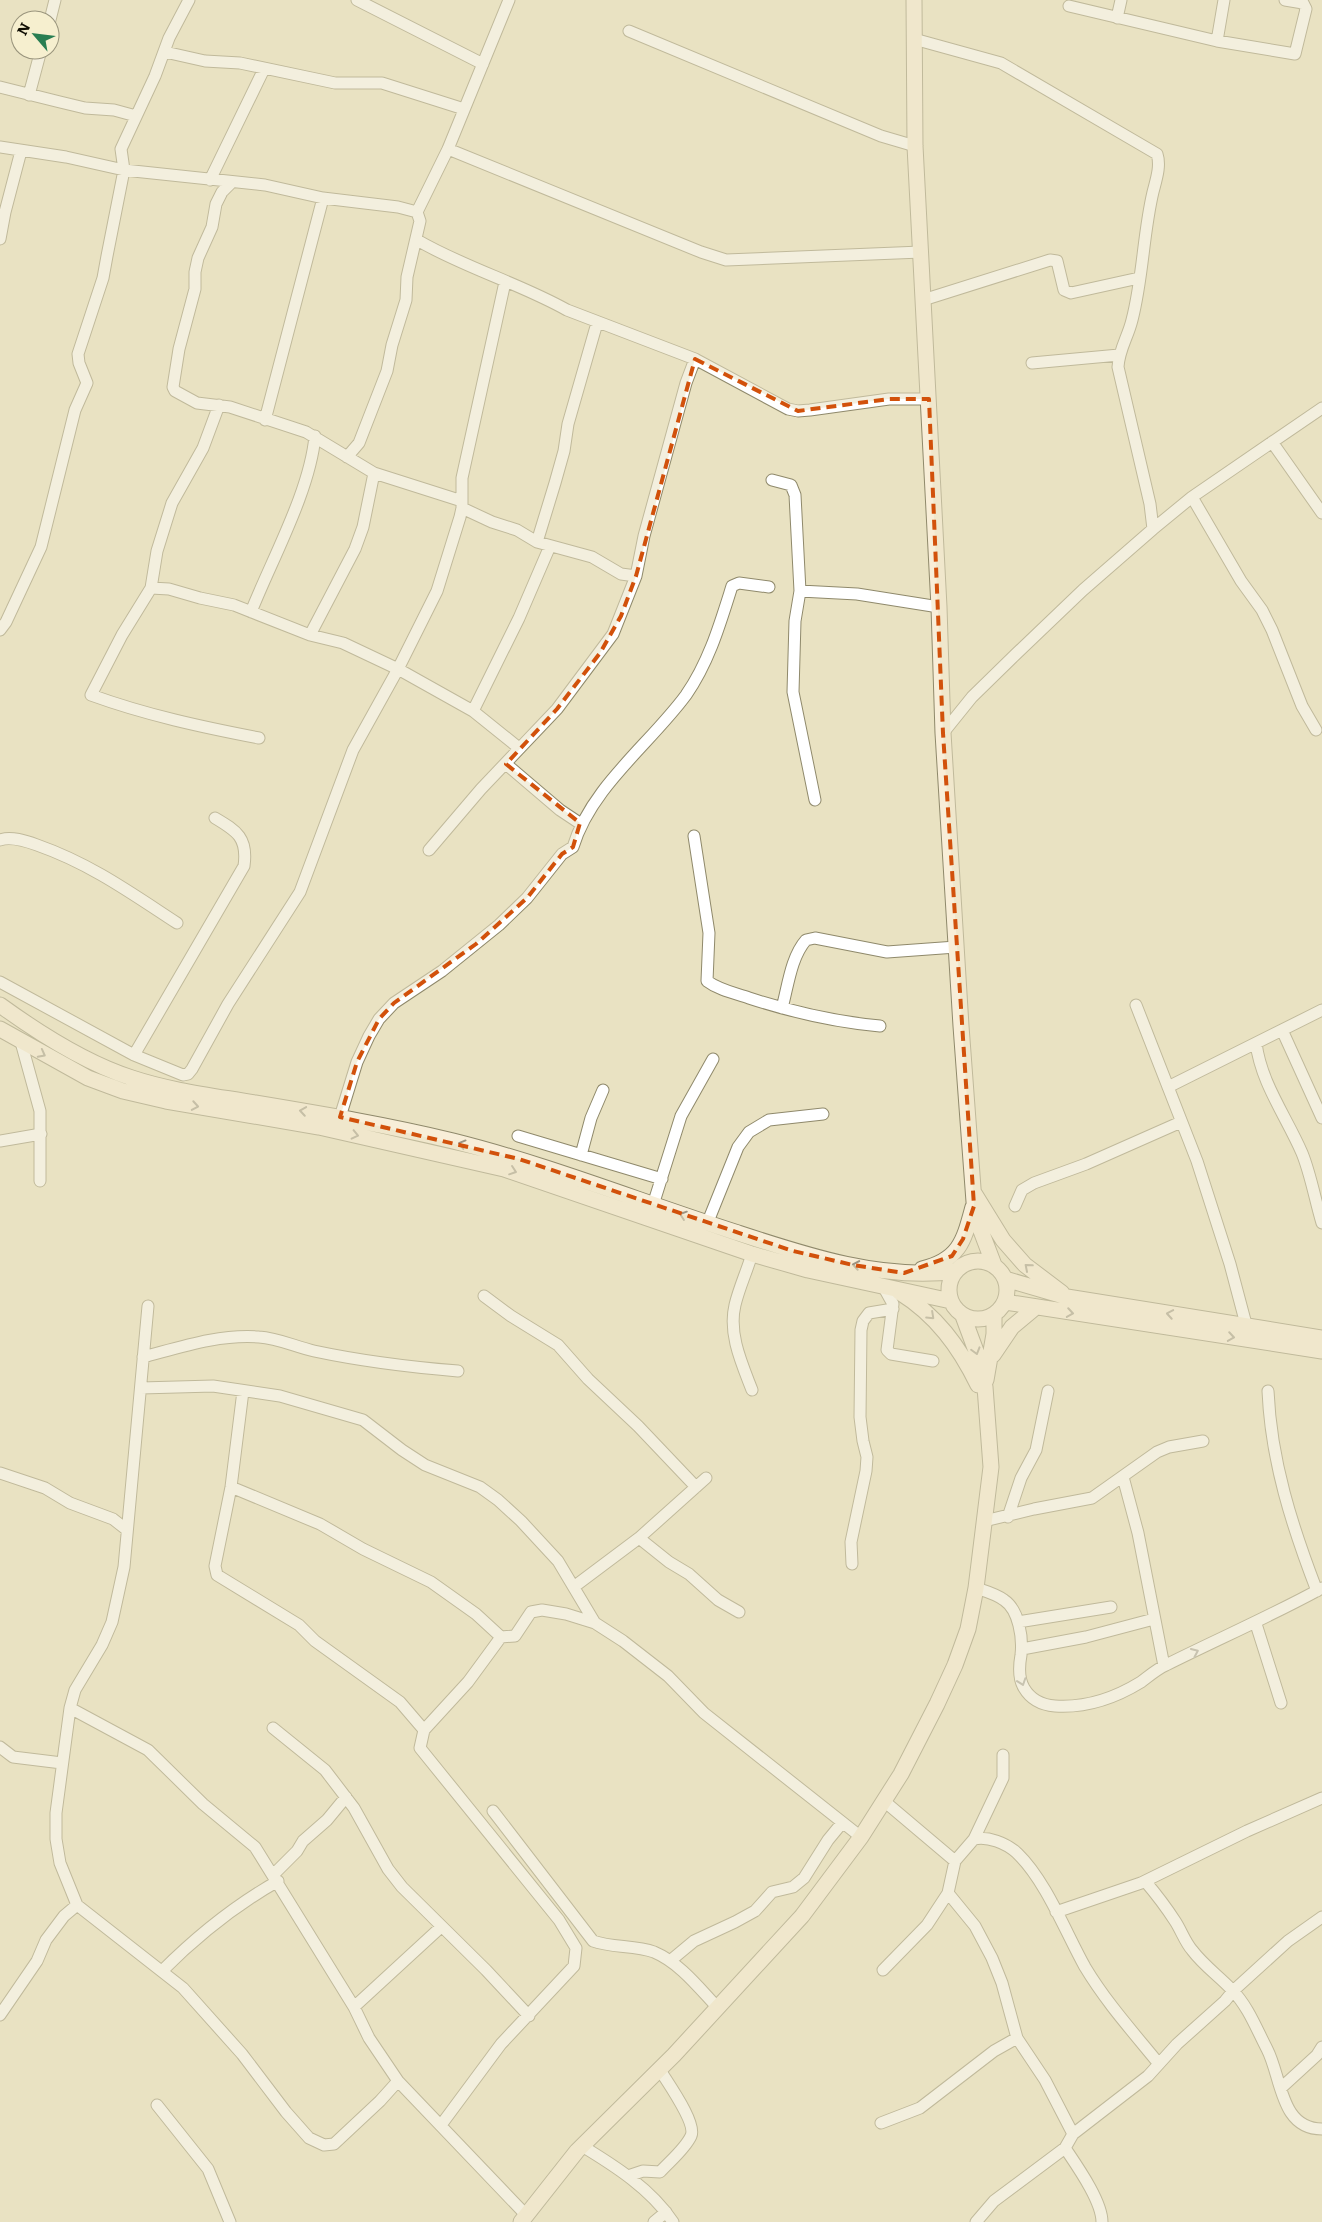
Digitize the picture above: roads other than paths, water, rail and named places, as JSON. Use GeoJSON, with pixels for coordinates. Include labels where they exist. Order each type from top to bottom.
{"type":"FeatureCollection","features":[{"type":"Feature","properties":{"kind":"main road"},"geometry":{"type":"LineString","coordinates":[[914,0],[915,146],[939,607],[943,733],[974,1204],[994,1265],[1005,1279],[1007,1288],[1005,1302],[994,1315],[976,1320],[963,1316],[958,1312],[951,1301],[949,1288],[959,1268],[974,1204]]}},
{"type":"Feature","properties":{"kind":"main road"},"geometry":{"type":"LineString","coordinates":[[0,1005],[108,1070],[132,1078],[215,1096],[340,1117],[452,1141],[519,1159],[707,1224],[793,1251],[853,1265],[932,1274],[959,1268],[975,1261],[994,1265]]}},
{"type":"Feature","properties":{"kind":"main road"},"geometry":{"type":"LineString","coordinates":[[0,1030],[88,1078],[123,1091],[166,1101],[320,1127],[504,1168],[752,1254],[808,1270],[951,1301]]}},
{"type":"Feature","properties":{"kind":"main road"},"geometry":{"type":"LineString","coordinates":[[904,1272],[932,1266],[952,1256],[963,1239],[974,1204]]}},
{"type":"Feature","properties":{"kind":"main road"},"geometry":{"type":"LineString","coordinates":[[974,1204],[1020,1258],[1067,1297]]}},
{"type":"Feature","properties":{"kind":"main road"},"geometry":{"type":"LineString","coordinates":[[1005,1279],[1067,1297],[1248,1328],[1322,1338]]}},
{"type":"Feature","properties":{"kind":"main road"},"geometry":{"type":"LineString","coordinates":[[887,1287],[927,1312],[942,1327],[966,1360],[985,1393]]}},
{"type":"Feature","properties":{"kind":"main road"},"geometry":{"type":"LineString","coordinates":[[1005,1302],[1322,1351]]}},
{"type":"Feature","properties":{"kind":"main road"},"geometry":{"type":"LineString","coordinates":[[989,1360],[1012,1326],[1036,1307]]}},
{"type":"Feature","properties":{"kind":"main road"},"geometry":{"type":"LineString","coordinates":[[985,1393],[995,1325],[994,1315]]}},
{"type":"Feature","properties":{"kind":"main road"},"geometry":{"type":"LineString","coordinates":[[524,2219],[582,2146],[660,2070],[802,1916],[861,1838],[920,1740],[955,1665],[968,1629],[976,1588],[991,1467],[985,1393],[976,1352],[963,1316]]}},
{"type":"Feature","properties":{"kind":"street"},"geometry":{"type":"LineString","coordinates":[[0,630],[6,622],[41,547],[75,410],[87,384],[79,363],[78,354],[103,278],[124,170],[121,149],[165,52],[169,38],[189,0]]}},
{"type":"Feature","properties":{"kind":"street"},"geometry":{"type":"LineString","coordinates":[[357,0],[483,64]]}},
{"type":"Feature","properties":{"kind":"street"},"geometry":{"type":"LineString","coordinates":[[347,457],[359,442],[387,371],[392,345],[406,300],[408,277],[420,221],[417,212],[448,149],[509,0]]}},
{"type":"Feature","properties":{"kind":"street"},"geometry":{"type":"LineString","coordinates":[[1117,18],[1121,0]]}},
{"type":"Feature","properties":{"kind":"street"},"geometry":{"type":"LineString","coordinates":[[1218,41],[1224,0]]}},
{"type":"Feature","properties":{"kind":"street"},"geometry":{"type":"LineString","coordinates":[[1069,6],[1218,41],[1295,54],[1306,8],[1303,4],[1285,0]]}},
{"type":"Feature","properties":{"kind":"street"},"geometry":{"type":"LineString","coordinates":[[629,30],[881,136],[915,146]]}},
{"type":"Feature","properties":{"kind":"street"},"geometry":{"type":"LineString","coordinates":[[914,39],[1001,63],[1157,154],[1158,166],[1148,214],[1132,322],[1118,355],[1120,381],[1150,504],[1153,529]]}},
{"type":"Feature","properties":{"kind":"street"},"geometry":{"type":"LineString","coordinates":[[165,52],[205,61],[240,63],[336,84],[388,84],[464,110]]}},
{"type":"Feature","properties":{"kind":"street"},"geometry":{"type":"LineString","coordinates":[[29,95],[38,60]]}},
{"type":"Feature","properties":{"kind":"street"},"geometry":{"type":"LineString","coordinates":[[210,180],[264,69]]}},
{"type":"Feature","properties":{"kind":"street"},"geometry":{"type":"LineString","coordinates":[[0,87],[85,108],[114,110],[136,116]]}},
{"type":"Feature","properties":{"kind":"street"},"geometry":{"type":"LineString","coordinates":[[0,147],[66,157],[124,170],[265,186],[323,198],[398,207],[417,212]]}},
{"type":"Feature","properties":{"kind":"street"},"geometry":{"type":"LineString","coordinates":[[448,149],[701,252],[726,260],[921,252]]}},
{"type":"Feature","properties":{"kind":"street"},"geometry":{"type":"LineString","coordinates":[[0,239],[21,151]]}},
{"type":"Feature","properties":{"kind":"street"},"geometry":{"type":"LineString","coordinates":[[231,183],[222,192],[216,204],[212,226],[198,258],[195,272],[195,289],[179,349],[173,387],[176,393],[197,403],[219,405],[319,438],[374,472],[462,504],[481,517],[517,530],[537,542],[592,557],[621,574],[636,576]]}},
{"type":"Feature","properties":{"kind":"street"},"geometry":{"type":"LineString","coordinates":[[265,420],[323,198]]}},
{"type":"Feature","properties":{"kind":"street"},"geometry":{"type":"LineString","coordinates":[[417,240],[444,256],[597,323],[695,359],[788,409],[798,411],[889,399],[929,399]]}},
{"type":"Feature","properties":{"kind":"street"},"geometry":{"type":"LineString","coordinates":[[923,300],[1050,260],[1057,261],[1064,290],[1071,293],[1139,278]]}},
{"type":"Feature","properties":{"kind":"street"},"geometry":{"type":"LineString","coordinates":[[0,982],[134,1056],[183,1074],[188,1074],[192,1069],[228,1004],[300,892],[353,750],[437,591],[455,538],[462,504],[462,478],[506,282]]}},
{"type":"Feature","properties":{"kind":"street"},"geometry":{"type":"LineString","coordinates":[[537,542],[564,451],[568,424],[597,323]]}},
{"type":"Feature","properties":{"kind":"street"},"geometry":{"type":"LineString","coordinates":[[1032,363],[1118,355]]}},
{"type":"Feature","properties":{"kind":"street"},"geometry":{"type":"LineString","coordinates":[[429,850],[481,789],[557,709],[600,653],[621,616],[636,576],[644,536],[686,383],[695,359]]}},
{"type":"Feature","properties":{"kind":"street"},"geometry":{"type":"LineString","coordinates":[[219,405],[203,448],[172,503],[157,551],[151,588],[122,634],[91,695],[119,705],[202,728],[259,738]]}},
{"type":"Feature","properties":{"kind":"street"},"geometry":{"type":"LineString","coordinates":[[943,733],[972,697],[1083,590],[1153,529],[1192,497],[1322,408]]}},
{"type":"Feature","properties":{"kind":"street"},"geometry":{"type":"LineString","coordinates":[[251,612],[292,514],[319,438]]}},
{"type":"Feature","properties":{"kind":"street"},"geometry":{"type":"LineString","coordinates":[[1272,442],[1322,513]]}},
{"type":"Feature","properties":{"kind":"street"},"geometry":{"type":"LineString","coordinates":[[310,635],[355,549],[363,527],[374,472]]}},
{"type":"Feature","properties":{"kind":"street"},"geometry":{"type":"LineString","coordinates":[[772,480],[786,483],[794,489],[800,591],[795,621],[793,692],[815,800]]}},
{"type":"Feature","properties":{"kind":"street"},"geometry":{"type":"LineString","coordinates":[[1192,497],[1241,582],[1262,610],[1272,630],[1302,706],[1316,730]]}},
{"type":"Feature","properties":{"kind":"street"},"geometry":{"type":"LineString","coordinates":[[473,711],[519,618],[550,546]]}},
{"type":"Feature","properties":{"kind":"street"},"geometry":{"type":"LineString","coordinates":[[340,1117],[357,1062],[368,1036],[379,1019],[394,1002],[442,971],[528,898],[562,854],[573,847],[581,824],[625,764],[686,694],[699,674],[717,634],[732,586],[739,583],[769,587]]}},
{"type":"Feature","properties":{"kind":"street"},"geometry":{"type":"LineString","coordinates":[[151,588],[169,589],[234,605],[310,635],[343,644],[398,668],[473,711],[519,748]]}},
{"type":"Feature","properties":{"kind":"street"},"geometry":{"type":"LineString","coordinates":[[800,591],[857,594],[939,607]]}},
{"type":"Feature","properties":{"kind":"street"},"geometry":{"type":"LineString","coordinates":[[506,764],[552,804],[581,824]]}},
{"type":"Feature","properties":{"kind":"street"},"geometry":{"type":"LineString","coordinates":[[134,1056],[244,866],[245,857],[241,838],[233,828],[215,818]]}},
{"type":"Feature","properties":{"kind":"street"},"geometry":{"type":"LineString","coordinates":[[694,836],[709,933],[707,981],[725,991],[782,1008],[838,1021],[880,1026]]}},
{"type":"Feature","properties":{"kind":"street"},"geometry":{"type":"LineString","coordinates":[[0,840],[5,838],[28,842],[75,859],[177,923]]}},
{"type":"Feature","properties":{"kind":"street"},"geometry":{"type":"LineString","coordinates":[[782,1008],[795,959],[799,948],[806,940],[815,938],[887,952],[956,947]]}},
{"type":"Feature","properties":{"kind":"street"},"geometry":{"type":"LineString","coordinates":[[1136,1005],[1180,1122],[1197,1161],[1248,1328]]}},
{"type":"Feature","properties":{"kind":"street"},"geometry":{"type":"LineString","coordinates":[[1168,1087],[1322,1010]]}},
{"type":"Feature","properties":{"kind":"street"},"geometry":{"type":"LineString","coordinates":[[1282,1030],[1322,1118]]}},
{"type":"Feature","properties":{"kind":"street"},"geometry":{"type":"LineString","coordinates":[[21,1042],[40,1111],[40,1181]]}},
{"type":"Feature","properties":{"kind":"street"},"geometry":{"type":"LineString","coordinates":[[1256,1043],[1258,1062],[1302,1154],[1322,1223]]}},
{"type":"Feature","properties":{"kind":"street"},"geometry":{"type":"LineString","coordinates":[[653,1205],[680,1116],[713,1059]]}},
{"type":"Feature","properties":{"kind":"street"},"geometry":{"type":"LineString","coordinates":[[581,1155],[603,1090]]}},
{"type":"Feature","properties":{"kind":"street"},"geometry":{"type":"LineString","coordinates":[[707,1224],[738,1147],[749,1132],[769,1120],[823,1114]]}},
{"type":"Feature","properties":{"kind":"street"},"geometry":{"type":"LineString","coordinates":[[1015,1206],[1022,1190],[1034,1183],[1086,1164],[1180,1122]]}},
{"type":"Feature","properties":{"kind":"street"},"geometry":{"type":"LineString","coordinates":[[0,1141],[41,1134]]}},
{"type":"Feature","properties":{"kind":"street"},"geometry":{"type":"LineString","coordinates":[[518,1136],[662,1179]]}},
{"type":"Feature","properties":{"kind":"street"},"geometry":{"type":"LineString","coordinates":[[752,1254],[735,1305],[733,1322],[738,1354],[752,1390]]}},
{"type":"Feature","properties":{"kind":"street"},"geometry":{"type":"LineString","coordinates":[[887,1287],[893,1309],[887,1350],[891,1354],[933,1361]]}},
{"type":"Feature","properties":{"kind":"street"},"geometry":{"type":"LineString","coordinates":[[484,1296],[511,1316],[558,1345],[588,1379],[638,1426],[696,1487]]}},
{"type":"Feature","properties":{"kind":"street"},"geometry":{"type":"LineString","coordinates":[[148,1306],[135,1465],[128,1515],[124,1567],[112,1622],[102,1645],[75,1690],[70,1708],[56,1814],[56,1839],[60,1863],[77,1905],[183,1988],[242,2054],[286,2112],[309,2138],[324,2145],[334,2144],[374,2107],[398,2081]]}},
{"type":"Feature","properties":{"kind":"street"},"geometry":{"type":"LineString","coordinates":[[852,1564],[851,1542],[866,1471],[867,1456],[862,1441],[860,1417],[859,1373],[863,1321],[869,1313],[893,1309]]}},
{"type":"Feature","properties":{"kind":"street"},"geometry":{"type":"LineString","coordinates":[[143,1357],[200,1342],[241,1337],[260,1337],[299,1348],[361,1360],[458,1371]]}},
{"type":"Feature","properties":{"kind":"street"},"geometry":{"type":"LineString","coordinates":[[141,1388],[213,1386],[280,1396],[363,1420],[402,1450],[426,1465],[480,1487],[521,1521],[558,1560],[575,1586],[577,1598],[596,1623],[668,1676],[704,1713],[861,1838]]}},
{"type":"Feature","properties":{"kind":"street"},"geometry":{"type":"LineString","coordinates":[[243,1391],[231,1488],[216,1561],[217,1575],[299,1625],[315,1641],[400,1702],[424,1730]]}},
{"type":"Feature","properties":{"kind":"street"},"geometry":{"type":"LineString","coordinates":[[1008,1517],[1021,1478],[1036,1450],[1048,1391]]}},
{"type":"Feature","properties":{"kind":"street"},"geometry":{"type":"LineString","coordinates":[[976,1588],[1008,1602],[1012,1606],[1018,1622],[1022,1649],[1019,1669],[1023,1687],[1034,1699],[1043,1705],[1069,1707],[1106,1700],[1139,1683],[1164,1666],[1256,1624],[1319,1590],[1291,1520],[1280,1478],[1270,1426],[1268,1391]]}},
{"type":"Feature","properties":{"kind":"street"},"geometry":{"type":"LineString","coordinates":[[984,1522],[1034,1509],[1092,1498],[1157,1452],[1169,1447],[1203,1441]]}},
{"type":"Feature","properties":{"kind":"street"},"geometry":{"type":"LineString","coordinates":[[0,1474],[45,1488],[70,1503],[113,1519],[127,1530]]}},
{"type":"Feature","properties":{"kind":"street"},"geometry":{"type":"LineString","coordinates":[[1123,1477],[1136,1524],[1164,1666]]}},
{"type":"Feature","properties":{"kind":"street"},"geometry":{"type":"LineString","coordinates":[[575,1586],[639,1538],[706,1478]]}},
{"type":"Feature","properties":{"kind":"street"},"geometry":{"type":"LineString","coordinates":[[231,1488],[320,1524],[363,1549],[431,1582],[470,1609],[501,1638]]}},
{"type":"Feature","properties":{"kind":"street"},"geometry":{"type":"LineString","coordinates":[[113,1519],[128,1515]]}},
{"type":"Feature","properties":{"kind":"street"},"geometry":{"type":"LineString","coordinates":[[639,1538],[669,1562],[689,1574],[718,1600],[739,1612]]}},
{"type":"Feature","properties":{"kind":"street"},"geometry":{"type":"LineString","coordinates":[[1018,1622],[1111,1607]]}},
{"type":"Feature","properties":{"kind":"street"},"geometry":{"type":"LineString","coordinates":[[441,2125],[501,2044],[574,1966],[576,1948],[548,1906],[420,1748],[424,1730],[468,1682],[501,1638],[516,1636],[531,1612],[542,1610],[566,1614],[596,1623]]}},
{"type":"Feature","properties":{"kind":"street"},"geometry":{"type":"LineString","coordinates":[[1022,1649],[1086,1637],[1154,1619]]}},
{"type":"Feature","properties":{"kind":"street"},"geometry":{"type":"LineString","coordinates":[[1256,1624],[1281,1702]]}},
{"type":"Feature","properties":{"kind":"street"},"geometry":{"type":"LineString","coordinates":[[70,1708],[148,1750],[203,1804],[255,1847],[276,1878],[354,2007],[369,2038],[398,2081],[441,2125],[524,2219]]}},
{"type":"Feature","properties":{"kind":"street"},"geometry":{"type":"LineString","coordinates":[[273,1728],[326,1770],[346,1797],[388,1869],[402,1887],[486,1970],[529,2016]]}},
{"type":"Feature","properties":{"kind":"street"},"geometry":{"type":"LineString","coordinates":[[0,1747],[13,1757],[62,1763]]}},
{"type":"Feature","properties":{"kind":"street"},"geometry":{"type":"LineString","coordinates":[[883,1970],[927,1925],[948,1894],[955,1861],[974,1839],[1003,1778],[1003,1755]]}},
{"type":"Feature","properties":{"kind":"street"},"geometry":{"type":"LineString","coordinates":[[162,1972],[211,1925],[276,1878],[303,1840],[327,1820],[346,1797]]}},
{"type":"Feature","properties":{"kind":"street"},"geometry":{"type":"LineString","coordinates":[[1056,1912],[1145,1881],[1322,1798]]}},
{"type":"Feature","properties":{"kind":"street"},"geometry":{"type":"LineString","coordinates":[[884,1801],[955,1861]]}},
{"type":"Feature","properties":{"kind":"street"},"geometry":{"type":"LineString","coordinates":[[493,1811],[593,1942],[654,1952],[670,1961],[684,1973],[718,2008]]}},
{"type":"Feature","properties":{"kind":"street"},"geometry":{"type":"LineString","coordinates":[[670,1961],[694,1941],[735,1922],[755,1910],[772,1892],[793,1887],[804,1878],[828,1840],[842,1823]]}},
{"type":"Feature","properties":{"kind":"street"},"geometry":{"type":"LineString","coordinates":[[974,1839],[992,1840],[1015,1851],[1032,1872],[1086,1968],[1102,1992],[1119,2016],[1159,2064]]}},
{"type":"Feature","properties":{"kind":"street"},"geometry":{"type":"LineString","coordinates":[[1145,1881],[1171,1915],[1190,1949],[1218,1978],[1233,1990],[1268,2052],[1285,2104],[1301,2126],[1311,2129],[1322,2129]]}},
{"type":"Feature","properties":{"kind":"street"},"geometry":{"type":"LineString","coordinates":[[948,1894],[975,1926],[992,1958],[1002,1983],[1017,2038],[1045,2080],[1073,2134]]}},
{"type":"Feature","properties":{"kind":"street"},"geometry":{"type":"LineString","coordinates":[[0,2015],[36,1961],[46,1940],[64,1916],[77,1905]]}},
{"type":"Feature","properties":{"kind":"street"},"geometry":{"type":"LineString","coordinates":[[976,2222],[994,2201],[1064,2148],[1073,2134],[1133,2088],[1225,2001],[1233,1990],[1288,1941],[1322,1917]]}},
{"type":"Feature","properties":{"kind":"street"},"geometry":{"type":"LineString","coordinates":[[354,2007],[441,1927]]}},
{"type":"Feature","properties":{"kind":"street"},"geometry":{"type":"LineString","coordinates":[[881,2123],[920,2108],[994,2051],[1017,2038]]}},
{"type":"Feature","properties":{"kind":"street"},"geometry":{"type":"LineString","coordinates":[[1281,2088],[1317,2055],[1322,2047]]}},
{"type":"Feature","properties":{"kind":"street"},"geometry":{"type":"LineString","coordinates":[[628,2176],[643,2171],[660,2172],[684,2145],[692,2132],[693,2128],[682,2106],[660,2070]]}},
{"type":"Feature","properties":{"kind":"street"},"geometry":{"type":"LineString","coordinates":[[157,2105],[208,2169],[230,2222]]}},
{"type":"Feature","properties":{"kind":"street"},"geometry":{"type":"LineString","coordinates":[[582,2146],[628,2176],[666,2212],[673,2222]]}},
{"type":"Feature","properties":{"kind":"street"},"geometry":{"type":"LineString","coordinates":[[1064,2148],[1080,2169],[1102,2211],[1102,2222]]}},
{"type":"Feature","properties":{"kind":"street"},"geometry":{"type":"LineString","coordinates":[[654,2222],[666,2212]]}}]}
